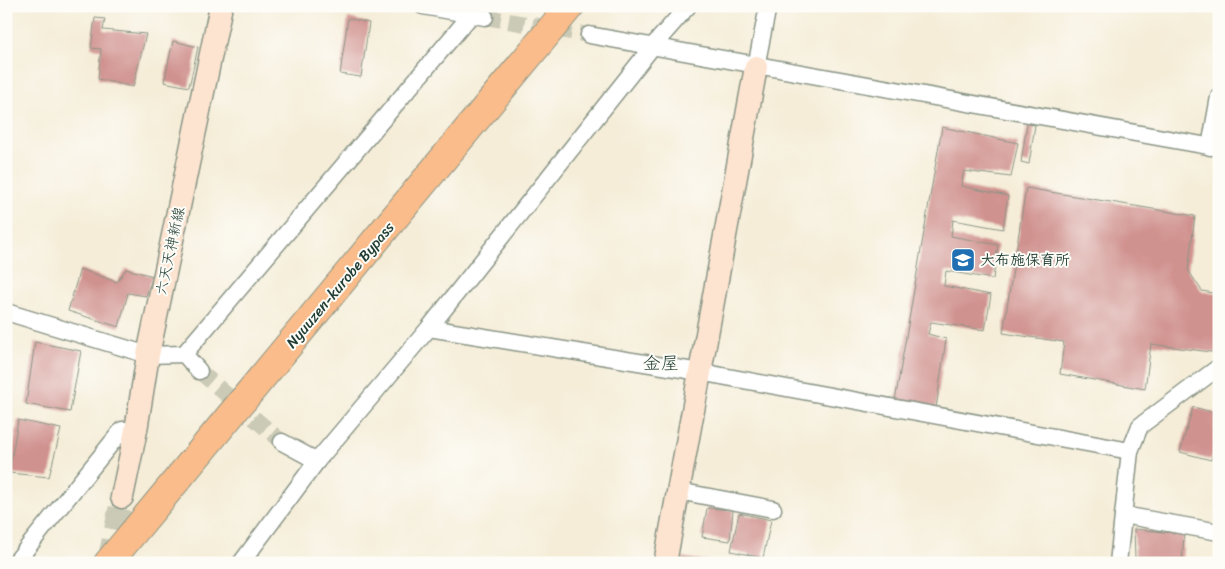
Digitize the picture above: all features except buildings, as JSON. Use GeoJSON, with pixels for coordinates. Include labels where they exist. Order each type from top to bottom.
{"type":"FeatureCollection","features":[{"type":"Feature","properties":{"kind":"highway","name":"Nyuuzen-kurobe Bypass"},"geometry":{"type":"LineString","coordinates":[[108,563],[570,6]]}},
{"type":"Feature","properties":{"kind":"street","name":"六天天神新線"},"geometry":{"type":"LineString","coordinates":[[122,497],[136,430],[148,355],[221,6]]}},
{"type":"Feature","properties":{"kind":"street"},"geometry":{"type":"LineString","coordinates":[[6,312],[148,355],[184,354],[478,16],[423,6]]}},
{"type":"Feature","properties":{"kind":"street"},"geometry":{"type":"LineString","coordinates":[[241,563],[317,461],[429,328],[652,47],[688,6]]}},
{"type":"Feature","properties":{"kind":"street"},"geometry":{"type":"LineString","coordinates":[[665,563],[768,6]]}},
{"type":"Feature","properties":{"kind":"street"},"geometry":{"type":"LineString","coordinates":[[589,35],[1214,148],[1219,97]]}},
{"type":"Feature","properties":{"kind":"street"},"geometry":{"type":"LineString","coordinates":[[429,328],[700,372],[1130,451]]}},
{"type":"Feature","properties":{"kind":"street"},"geometry":{"type":"LineString","coordinates":[[184,354],[199,372]]}},
{"type":"Feature","properties":{"kind":"street"},"geometry":{"type":"LineString","coordinates":[[1118,563],[1130,451],[1140,426],[1219,367]]}},
{"type":"Feature","properties":{"kind":"street"},"geometry":{"type":"LineString","coordinates":[[15,563],[122,430],[136,430]]}},
{"type":"Feature","properties":{"kind":"street"},"geometry":{"type":"LineString","coordinates":[[282,442],[317,461]]}},
{"type":"Feature","properties":{"kind":"street"},"geometry":{"type":"LineString","coordinates":[[678,490],[773,509]]}},
{"type":"Feature","properties":{"kind":"street"},"geometry":{"type":"LineString","coordinates":[[1123,516],[1219,532]]}},
{"type":"Feature","properties":{"kind":"tunnel"},"geometry":{"type":"LineString","coordinates":[[485,17],[589,35]]}},
{"type":"Feature","properties":{"kind":"tunnel"},"geometry":{"type":"LineString","coordinates":[[199,371],[282,442]]}},
{"type":"Feature","properties":{"kind":"tunnel"},"geometry":{"type":"LineString","coordinates":[[108,562],[122,497]]}},
{"type":"Feature","properties":{"kind":"place","name":"大布施保育所"},"geometry":{"type":"Point","coordinates":[963,260]}},
{"type":"Feature","properties":{"kind":"district","name":"金屋"},"geometry":{"type":"Point","coordinates":[661,363]}}]}
